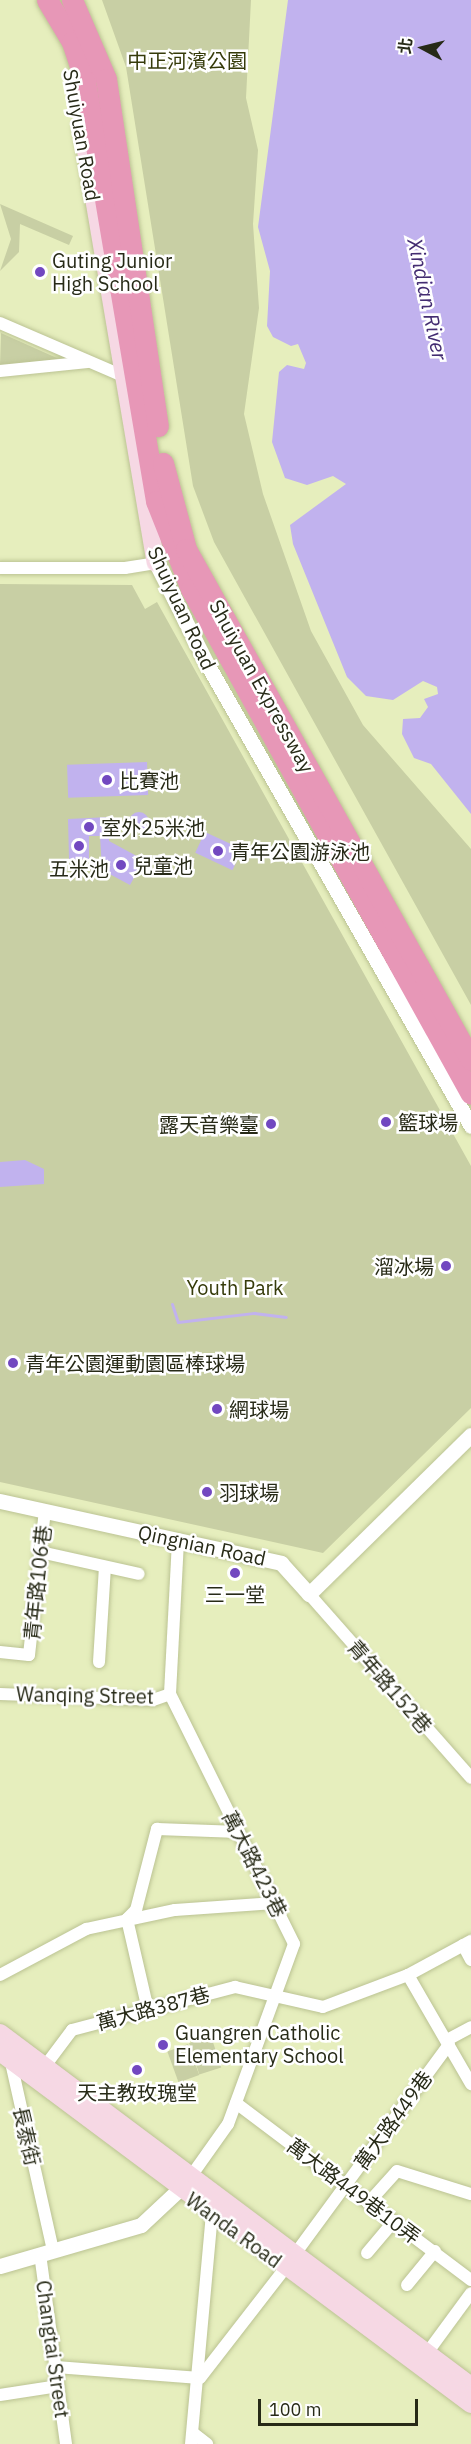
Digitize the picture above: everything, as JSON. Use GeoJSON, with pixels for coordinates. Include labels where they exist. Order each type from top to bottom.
{"type":"FeatureCollection","features":[{"type":"Feature","properties":{"kind":"highway","name":"Shuiyuan Expressway"},"geometry":{"type":"LineString","coordinates":[[46,0],[72,42],[85,81],[156,501],[190,589],[471,1094]]}},
{"type":"Feature","properties":{"kind":"highway","name":"Shuiyuan Expressway"},"geometry":{"type":"LineString","coordinates":[[57,0],[83,46],[137,281]]}},
{"type":"Feature","properties":{"kind":"highway","name":"Shuiyuan Expressway"},"geometry":{"type":"LineString","coordinates":[[72,0],[106,79],[164,474],[186,549],[471,1060]]}},
{"type":"Feature","properties":{"kind":"main road","name":"Shuiyuan Road"},"geometry":{"type":"LineString","coordinates":[[37,0],[63,46],[76,88],[121,375],[156,563]]}},
{"type":"Feature","properties":{"kind":"main road","name":"Wanda Road"},"geometry":{"type":"LineString","coordinates":[[3,2041],[45,2066],[186,2184],[212,2211],[290,2260],[471,2404]]}},
{"type":"Feature","properties":{"kind":"main road","name":"Wanda Road"},"geometry":{"type":"LineString","coordinates":[[3,2041],[186,2184],[290,2260],[427,2353],[471,2386]]}},
{"type":"Feature","properties":{"kind":"street"},"geometry":{"type":"LineString","coordinates":[[0,322],[121,375]]}},
{"type":"Feature","properties":{"kind":"street"},"geometry":{"type":"LineString","coordinates":[[0,371],[90,362]]}},
{"type":"Feature","properties":{"kind":"street"},"geometry":{"type":"LineString","coordinates":[[0,568],[125,568],[156,563]]}},
{"type":"Feature","properties":{"kind":"street","name":"Shuiyuan Road"},"geometry":{"type":"LineString","coordinates":[[156,563],[207,664],[471,1126]]}},
{"type":"Feature","properties":{"kind":"street"},"geometry":{"type":"LineString","coordinates":[[309,1594],[471,1434]]}},
{"type":"Feature","properties":{"kind":"street","name":"Qingnian Road"},"geometry":{"type":"LineString","coordinates":[[0,1501],[281,1563],[309,1594]]}},
{"type":"Feature","properties":{"kind":"street","name":"青年路106巷"},"geometry":{"type":"LineString","coordinates":[[0,1652],[29,1655],[45,1511]]}},
{"type":"Feature","properties":{"kind":"street","name":"萬大路423巷"},"geometry":{"type":"LineString","coordinates":[[178,1541],[170,1694],[294,1944],[236,2103],[186,2184]]}},
{"type":"Feature","properties":{"kind":"street"},"geometry":{"type":"LineString","coordinates":[[40,1552],[139,1574]]}},
{"type":"Feature","properties":{"kind":"street"},"geometry":{"type":"LineString","coordinates":[[99,1662],[105,1567]]}},
{"type":"Feature","properties":{"kind":"street","name":"青年路152巷"},"geometry":{"type":"LineString","coordinates":[[309,1594],[471,1778]]}},
{"type":"Feature","properties":{"kind":"street","name":"Wanqing Street"},"geometry":{"type":"LineString","coordinates":[[0,1694],[153,1700],[170,1694]]}},
{"type":"Feature","properties":{"kind":"street"},"geometry":{"type":"LineString","coordinates":[[127,1919],[136,1910],[157,1829],[239,1832]]}},
{"type":"Feature","properties":{"kind":"street"},"geometry":{"type":"LineString","coordinates":[[0,1975],[86,1929],[175,1910],[275,1903]]}},
{"type":"Feature","properties":{"kind":"street"},"geometry":{"type":"LineString","coordinates":[[127,1919],[148,2010]]}},
{"type":"Feature","properties":{"kind":"street"},"geometry":{"type":"LineString","coordinates":[[467,1943],[471,1960]]}},
{"type":"Feature","properties":{"kind":"street","name":"萬大路387巷"},"geometry":{"type":"LineString","coordinates":[[45,2066],[72,2030],[235,1987],[261,1996],[278,1992],[323,2007],[408,1975],[467,1943]]}},
{"type":"Feature","properties":{"kind":"street"},"geometry":{"type":"LineString","coordinates":[[408,1975],[471,2084]]}},
{"type":"Feature","properties":{"kind":"street"},"geometry":{"type":"LineString","coordinates":[[448,2042],[471,2027]]}},
{"type":"Feature","properties":{"kind":"street","name":"長泰街"},"geometry":{"type":"LineString","coordinates":[[3,2041],[47,2252]]}},
{"type":"Feature","properties":{"kind":"street","name":"萬大路449巷"},"geometry":{"type":"LineString","coordinates":[[200,2378],[290,2260],[448,2042]]}},
{"type":"Feature","properties":{"kind":"street","name":"萬大路449巷10弄"},"geometry":{"type":"LineString","coordinates":[[236,2103],[345,2185],[370,2201],[471,2280]]}},
{"type":"Feature","properties":{"kind":"street"},"geometry":{"type":"LineString","coordinates":[[370,2201],[397,2171],[471,2194]]}},
{"type":"Feature","properties":{"kind":"street"},"geometry":{"type":"LineString","coordinates":[[0,2266],[141,2225],[186,2184]]}},
{"type":"Feature","properties":{"kind":"street"},"geometry":{"type":"LineString","coordinates":[[207,2444],[192,2439],[200,2378],[212,2211]]}},
{"type":"Feature","properties":{"kind":"street"},"geometry":{"type":"LineString","coordinates":[[367,2253],[394,2221]]}},
{"type":"Feature","properties":{"kind":"street"},"geometry":{"type":"LineString","coordinates":[[407,2285],[435,2251]]}},
{"type":"Feature","properties":{"kind":"street","name":"Changtai Street"},"geometry":{"type":"LineString","coordinates":[[47,2252],[56,2367],[66,2444]]}},
{"type":"Feature","properties":{"kind":"street"},"geometry":{"type":"LineString","coordinates":[[427,2353],[471,2293]]}},
{"type":"Feature","properties":{"kind":"street"},"geometry":{"type":"LineString","coordinates":[[56,2367],[200,2378]]}},
{"type":"Feature","properties":{"kind":"street"},"geometry":{"type":"LineString","coordinates":[[0,2395],[58,2386]]}},
{"type":"Feature","properties":{"kind":"green space","name":"中正河濱公園"},"geometry":{"type":"Polygon","coordinates":[[[102,0],[251,0],[246,98],[258,150],[253,224],[259,308],[244,414],[263,494],[311,631],[363,725],[471,849],[471,1005],[214,542],[193,486],[126,67],[102,0]]]}},
{"type":"Feature","properties":{"kind":"green space"},"geometry":{"type":"Polygon","coordinates":[[[0,204],[73,236],[69,245],[20,224],[19,252],[0,271],[11,239],[0,204]]]}},
{"type":"Feature","properties":{"kind":"green space"},"geometry":{"type":"Polygon","coordinates":[[[1,333],[59,359],[0,366],[1,333]]]}},
{"type":"Feature","properties":{"kind":"green space","name":"Youth Park"},"geometry":{"type":"Polygon","coordinates":[[[0,584],[132,585],[145,609],[157,602],[471,1166],[471,1408],[323,1553],[0,1482],[0,584]]]}},
{"type":"Feature","properties":{"kind":"green space"},"geometry":{"type":"Polygon","coordinates":[[[211,2036],[221,2067],[199,2074],[189,2043],[211,2036]]]}},
{"type":"Feature","properties":{"kind":"green space"},"geometry":{"type":"Polygon","coordinates":[[[188,2044],[199,2075],[179,2083],[167,2052],[188,2044]]]}},
{"type":"Feature","properties":{"kind":"water","name":"Xindian River"},"geometry":{"type":"Polygon","coordinates":[[[288,0],[471,0],[471,814],[431,764],[414,758],[402,734],[403,719],[420,718],[428,707],[424,699],[438,694],[437,687],[423,681],[393,700],[366,696],[347,677],[293,544],[290,525],[346,484],[333,476],[307,485],[285,478],[272,442],[279,372],[287,365],[304,369],[306,363],[298,344],[291,346],[273,337],[267,326],[270,271],[258,227],[288,0]]]}},
{"type":"Feature","properties":{"kind":"water","name":"比賽池"},"geometry":{"type":"Polygon","coordinates":[[[147,762],[148,795],[68,798],[67,765],[147,762]]]}},
{"type":"Feature","properties":{"kind":"water"},"geometry":{"type":"Polygon","coordinates":[[[135,812],[143,812],[149,818],[149,826],[143,832],[135,832],[129,826],[129,818],[135,812]]]}},
{"type":"Feature","properties":{"kind":"water"},"geometry":{"type":"Polygon","coordinates":[[[109,817],[109,841],[144,860],[130,885],[102,870],[100,836],[89,836],[89,859],[69,859],[68,819],[109,817]]]}},
{"type":"Feature","properties":{"kind":"water","name":"青年公園游泳池"},"geometry":{"type":"Polygon","coordinates":[[[205,832],[242,849],[232,870],[195,853],[205,832]]]}},
{"type":"Feature","properties":{"kind":"water"},"geometry":{"type":"Polygon","coordinates":[[[25,1160],[44,1169],[44,1184],[0,1187],[0,1162],[25,1160]]]}},
{"type":"Feature","properties":{"kind":"waterway"},"geometry":{"type":"LineString","coordinates":[[172,1304],[178,1322],[254,1313],[286,1317]]}},
{"type":"Feature","properties":{"kind":"place","name":"Guting Junior High School"},"geometry":{"type":"Point","coordinates":[40,272]}},
{"type":"Feature","properties":{"kind":"place","name":"比賽池"},"geometry":{"type":"Point","coordinates":[107,780]}},
{"type":"Feature","properties":{"kind":"place","name":"室外25米池"},"geometry":{"type":"Point","coordinates":[89,827]}},
{"type":"Feature","properties":{"kind":"place","name":"五米池"},"geometry":{"type":"Point","coordinates":[79,846]}},
{"type":"Feature","properties":{"kind":"place","name":"青年公園游泳池"},"geometry":{"type":"Point","coordinates":[218,851]}},
{"type":"Feature","properties":{"kind":"place","name":"兒童池"},"geometry":{"type":"Point","coordinates":[121,865]}},
{"type":"Feature","properties":{"kind":"place","name":"籃球場"},"geometry":{"type":"Point","coordinates":[386,1122]}},
{"type":"Feature","properties":{"kind":"place","name":"露天音樂臺"},"geometry":{"type":"Point","coordinates":[271,1124]}},
{"type":"Feature","properties":{"kind":"place","name":"溜冰場"},"geometry":{"type":"Point","coordinates":[446,1266]}},
{"type":"Feature","properties":{"kind":"place","name":"青年公園運動園區棒球場"},"geometry":{"type":"Point","coordinates":[13,1363]}},
{"type":"Feature","properties":{"kind":"place","name":"網球場"},"geometry":{"type":"Point","coordinates":[217,1409]}},
{"type":"Feature","properties":{"kind":"place","name":"羽球場"},"geometry":{"type":"Point","coordinates":[207,1492]}},
{"type":"Feature","properties":{"kind":"place","name":"三一堂"},"geometry":{"type":"Point","coordinates":[235,1573]}},
{"type":"Feature","properties":{"kind":"place","name":"Guangren Catholic Elementary School"},"geometry":{"type":"Point","coordinates":[163,2045]}},
{"type":"Feature","properties":{"kind":"place","name":"天主教玫瑰堂"},"geometry":{"type":"Point","coordinates":[137,2070]}}]}
